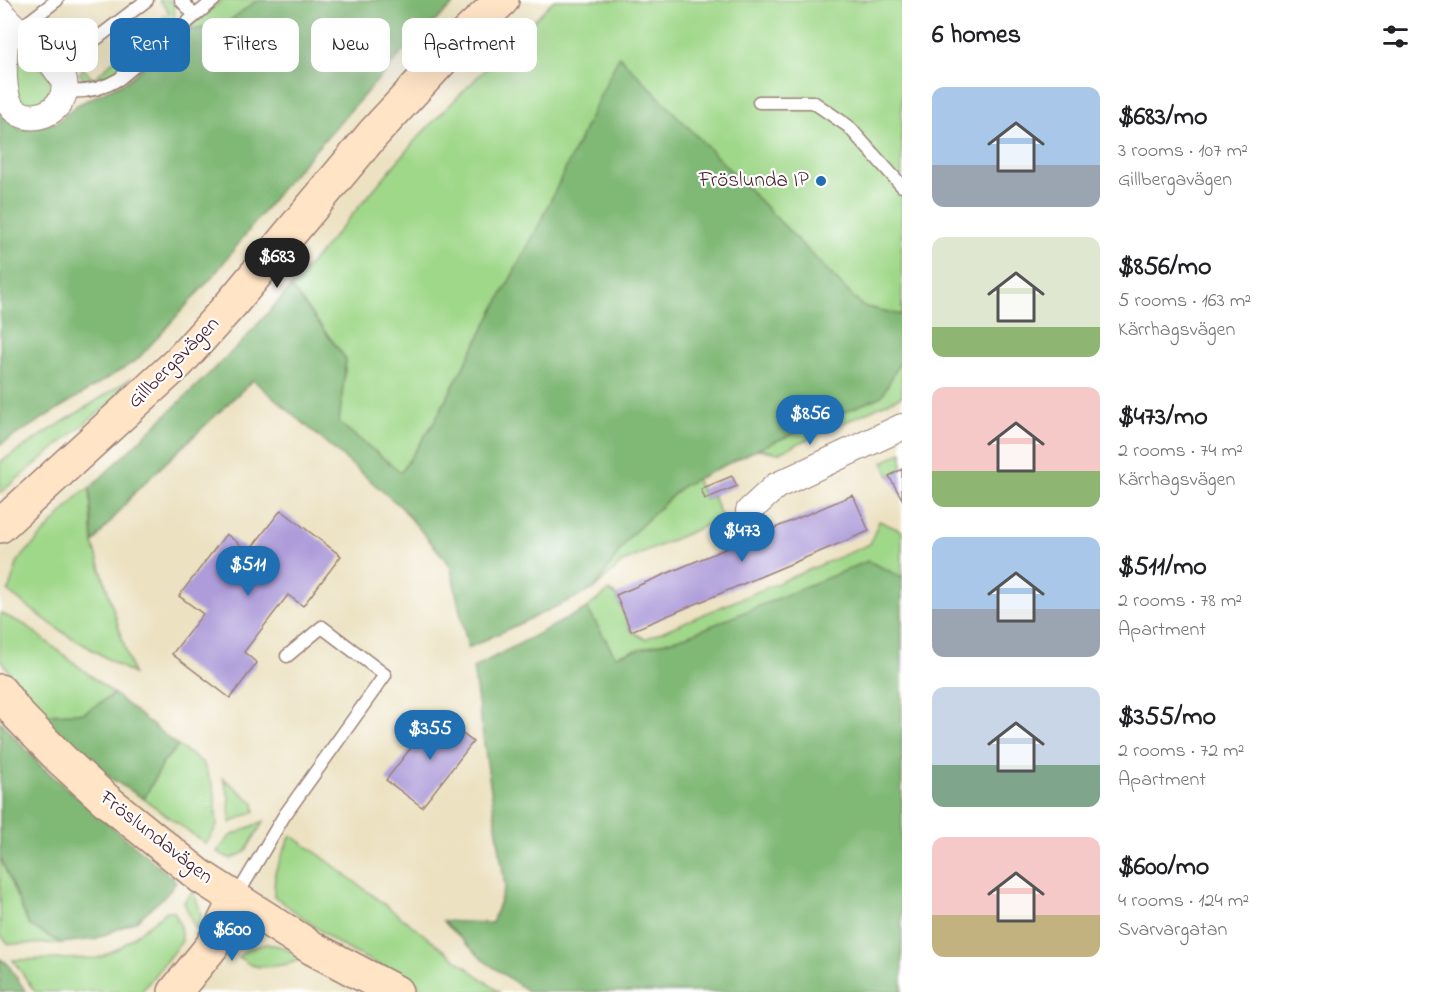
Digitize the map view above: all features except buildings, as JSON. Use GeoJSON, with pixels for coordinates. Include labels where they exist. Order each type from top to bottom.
{"type":"FeatureCollection","features":[{"type":"Feature","properties":{"kind":"street","name":"Gillbergavägen"},"geometry":{"type":"LineString","coordinates":[[0,525],[178,362],[232,303],[374,134],[463,37],[502,0]]}},
{"type":"Feature","properties":{"kind":"street"},"geometry":{"type":"LineString","coordinates":[[8,20],[36,44],[60,80],[58,106],[44,115],[31,116],[18,112],[9,103],[4,85],[3,63],[8,20]]}},
{"type":"Feature","properties":{"kind":"street"},"geometry":{"type":"LineString","coordinates":[[749,511],[776,486],[902,428]]}},
{"type":"Feature","properties":{"kind":"street","name":"Fröslundavägen"},"geometry":{"type":"LineString","coordinates":[[0,691],[19,716],[106,800],[200,876],[314,949],[396,992]]}},
{"type":"Feature","properties":{"kind":"street"},"geometry":{"type":"LineString","coordinates":[[175,992],[212,946],[236,898]]}},
{"type":"Feature","properties":{"kind":"lane"},"geometry":{"type":"LineString","coordinates":[[8,20],[57,0]]}},
{"type":"Feature","properties":{"kind":"lane"},"geometry":{"type":"LineString","coordinates":[[147,0],[60,80],[88,91],[109,85],[214,0]]}},
{"type":"Feature","properties":{"kind":"lane"},"geometry":{"type":"LineString","coordinates":[[181,0],[195,16]]}},
{"type":"Feature","properties":{"kind":"lane"},"geometry":{"type":"LineString","coordinates":[[759,102],[813,102],[848,126],[902,186]]}},
{"type":"Feature","properties":{"kind":"lane"},"geometry":{"type":"LineString","coordinates":[[236,898],[284,816],[385,675],[322,627],[287,657]]}},
{"type":"Feature","properties":{"kind":"green space"},"geometry":{"type":"Polygon","coordinates":[[[159,0],[171,0],[174,5],[175,18],[162,18],[169,12],[159,0]]]}},
{"type":"Feature","properties":{"kind":"green space"},"geometry":{"type":"Polygon","coordinates":[[[222,0],[258,0],[233,18],[202,18],[202,28],[190,31],[190,26],[222,0]]]}},
{"type":"Feature","properties":{"kind":"green space"},"geometry":{"type":"Polygon","coordinates":[[[258,0],[447,0],[454,4],[439,18],[402,18],[402,52],[390,66],[390,18],[311,18],[311,72],[385,72],[285,184],[214,275],[137,360],[0,445],[0,109],[20,130],[58,122],[77,105],[127,81],[137,72],[190,72],[190,31],[202,28],[202,72],[299,72],[299,18],[233,18],[258,0]]]}},
{"type":"Feature","properties":{"kind":"green space"},"geometry":{"type":"Polygon","coordinates":[[[554,0],[902,0],[902,315],[862,306],[619,57],[538,227],[433,424],[401,473],[339,423],[346,359],[291,287],[418,137],[483,72],[537,72],[536,18],[554,0]]]}},
{"type":"Feature","properties":{"kind":"green space"},"geometry":{"type":"Polygon","coordinates":[[[18,52],[18,72],[45,72],[55,83],[54,99],[23,106],[16,94],[13,55],[18,52]]]}},
{"type":"Feature","properties":{"kind":"green space"},"geometry":{"type":"Polygon","coordinates":[[[619,56],[862,306],[902,315],[902,358],[882,396],[758,449],[682,486],[630,536],[594,589],[468,648],[450,565],[401,507],[253,380],[135,492],[93,543],[90,488],[241,343],[291,287],[346,359],[339,423],[401,472],[433,424],[538,227],[619,56]]]}},
{"type":"Feature","properties":{"kind":"green space"},"geometry":{"type":"Polygon","coordinates":[[[110,64],[110,72],[114,72],[91,84],[79,74],[87,72],[93,79],[110,64]]]}},
{"type":"Feature","properties":{"kind":"green space"},"geometry":{"type":"Polygon","coordinates":[[[902,358],[902,396],[778,453],[758,449],[882,396],[902,358]]]}},
{"type":"Feature","properties":{"kind":"green space"},"geometry":{"type":"Polygon","coordinates":[[[132,378],[111,402],[0,493],[0,462],[132,378]]]}},
{"type":"Feature","properties":{"kind":"green space"},"geometry":{"type":"Polygon","coordinates":[[[902,452],[902,469],[889,476],[883,462],[902,452]]]}},
{"type":"Feature","properties":{"kind":"green space"},"geometry":{"type":"Polygon","coordinates":[[[696,479],[705,499],[713,496],[722,518],[623,562],[594,589],[630,536],[684,485],[696,479]]]}},
{"type":"Feature","properties":{"kind":"green space"},"geometry":{"type":"Polygon","coordinates":[[[90,488],[93,543],[133,674],[61,631],[8,592],[18,561],[81,493],[90,488]]]}},
{"type":"Feature","properties":{"kind":"green space"},"geometry":{"type":"Polygon","coordinates":[[[879,521],[902,531],[902,577],[868,561],[687,636],[615,656],[587,608],[609,591],[616,595],[631,631],[645,639],[870,544],[879,521]]]}},
{"type":"Feature","properties":{"kind":"green space"},"geometry":{"type":"Polygon","coordinates":[[[868,561],[902,577],[902,992],[529,992],[483,960],[443,921],[492,923],[505,886],[473,668],[587,608],[615,656],[687,636],[868,561]]]}},
{"type":"Feature","properties":{"kind":"green space"},"geometry":{"type":"Polygon","coordinates":[[[0,613],[25,625],[114,694],[84,713],[39,714],[0,659],[0,613]]]}},
{"type":"Feature","properties":{"kind":"green space"},"geometry":{"type":"Polygon","coordinates":[[[114,694],[178,746],[163,762],[144,799],[97,770],[39,714],[84,713],[114,694]]]}},
{"type":"Feature","properties":{"kind":"green space"},"geometry":{"type":"Polygon","coordinates":[[[0,721],[42,767],[176,881],[166,895],[136,921],[95,939],[61,943],[29,925],[0,857],[0,721]]]}},
{"type":"Feature","properties":{"kind":"green space"},"geometry":{"type":"Polygon","coordinates":[[[178,746],[203,763],[214,789],[217,826],[206,844],[144,799],[164,762],[178,746]]]}},
{"type":"Feature","properties":{"kind":"green space"},"geometry":{"type":"Polygon","coordinates":[[[223,778],[254,803],[255,811],[230,823],[229,797],[223,778]]]}},
{"type":"Feature","properties":{"kind":"green space"},"geometry":{"type":"Polygon","coordinates":[[[264,821],[245,852],[231,859],[217,852],[230,836],[264,821]]]}},
{"type":"Feature","properties":{"kind":"green space"},"geometry":{"type":"Polygon","coordinates":[[[291,835],[499,992],[431,992],[340,945],[274,896],[275,872],[291,835]]]}},
{"type":"Feature","properties":{"kind":"green space"},"geometry":{"type":"Polygon","coordinates":[[[0,857],[29,925],[61,943],[9,944],[0,935],[0,857]]]}},
{"type":"Feature","properties":{"kind":"green space"},"geometry":{"type":"Polygon","coordinates":[[[193,891],[201,913],[198,929],[194,927],[184,902],[193,891]]]}},
{"type":"Feature","properties":{"kind":"green space"},"geometry":{"type":"Polygon","coordinates":[[[167,911],[174,911],[180,925],[182,941],[141,992],[35,992],[13,960],[98,958],[119,948],[167,911]]]}},
{"type":"Feature","properties":{"kind":"green space"},"geometry":{"type":"Polygon","coordinates":[[[266,944],[279,946],[303,957],[278,966],[263,967],[251,965],[238,957],[249,949],[266,944]]]}},
{"type":"Feature","properties":{"kind":"green space"},"geometry":{"type":"Polygon","coordinates":[[[0,959],[7,963],[26,992],[0,992],[0,959]]]}},
{"type":"Feature","properties":{"kind":"place","name":"Fröslunda IP"},"geometry":{"type":"Point","coordinates":[821,181]}}]}
